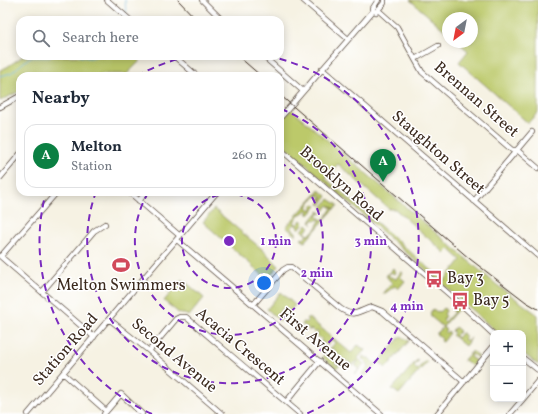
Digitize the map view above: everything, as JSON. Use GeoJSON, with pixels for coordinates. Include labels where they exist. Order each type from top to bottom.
{"type":"FeatureCollection","features":[{"type":"Feature","properties":{"kind":"street"},"geometry":{"type":"LineString","coordinates":[[107,0],[126,16]]}},
{"type":"Feature","properties":{"kind":"street"},"geometry":{"type":"LineString","coordinates":[[202,0],[218,16]]}},
{"type":"Feature","properties":{"kind":"street"},"geometry":{"type":"LineString","coordinates":[[303,0],[348,39]]}},
{"type":"Feature","properties":{"kind":"street"},"geometry":{"type":"LineString","coordinates":[[376,11],[373,8],[378,0]]}},
{"type":"Feature","properties":{"kind":"street"},"geometry":{"type":"LineString","coordinates":[[284,113],[348,39],[376,11],[384,0]]}},
{"type":"Feature","properties":{"kind":"street","name":"Brennan Street"},"geometry":{"type":"LineString","coordinates":[[376,11],[397,27],[422,72],[512,150],[517,150],[538,168]]}},
{"type":"Feature","properties":{"kind":"street"},"geometry":{"type":"LineString","coordinates":[[415,59],[438,46]]}},
{"type":"Feature","properties":{"kind":"street"},"geometry":{"type":"LineString","coordinates":[[179,60],[192,72]]}},
{"type":"Feature","properties":{"kind":"street"},"geometry":{"type":"LineString","coordinates":[[268,60],[281,72]]}},
{"type":"Feature","properties":{"kind":"street","name":"Staughton Street"},"geometry":{"type":"LineString","coordinates":[[322,69],[538,256]]}},
{"type":"Feature","properties":{"kind":"street"},"geometry":{"type":"LineString","coordinates":[[284,74],[303,91]]}},
{"type":"Feature","properties":{"kind":"street"},"geometry":{"type":"LineString","coordinates":[[0,107],[16,98]]}},
{"type":"Feature","properties":{"kind":"street"},"geometry":{"type":"LineString","coordinates":[[474,201],[532,132]]}},
{"type":"Feature","properties":{"kind":"street","name":"Brooklyn Road"},"geometry":{"type":"LineString","coordinates":[[284,152],[464,307],[490,331]]}},
{"type":"Feature","properties":{"kind":"street"},"geometry":{"type":"LineString","coordinates":[[0,178],[16,159]]}},
{"type":"Feature","properties":{"kind":"street"},"geometry":{"type":"LineString","coordinates":[[53,196],[0,256],[94,337]]}},
{"type":"Feature","properties":{"kind":"street","name":"First Avenue"},"geometry":{"type":"LineString","coordinates":[[133,196],[253,305],[381,414]]}},
{"type":"Feature","properties":{"kind":"street"},"geometry":{"type":"LineString","coordinates":[[139,201],[143,196]]}},
{"type":"Feature","properties":{"kind":"street","name":"Station Road"},"geometry":{"type":"LineString","coordinates":[[28,414],[214,196]]}},
{"type":"Feature","properties":{"kind":"street"},"geometry":{"type":"LineString","coordinates":[[42,292],[94,231],[105,224]]}},
{"type":"Feature","properties":{"kind":"street"},"geometry":{"type":"LineString","coordinates":[[253,305],[283,270],[288,267],[292,267],[341,309],[349,314],[357,313],[372,307],[382,311],[464,382]]}},
{"type":"Feature","properties":{"kind":"street","name":"Acacia Crescent"},"geometry":{"type":"LineString","coordinates":[[149,351],[176,319],[186,317],[300,414]]}},
{"type":"Feature","properties":{"kind":"street","name":"Second Avenue"},"geometry":{"type":"LineString","coordinates":[[109,319],[149,351],[219,413]]}},
{"type":"Feature","properties":{"kind":"street"},"geometry":{"type":"LineString","coordinates":[[436,414],[490,351]]}},
{"type":"Feature","properties":{"kind":"street"},"geometry":{"type":"LineString","coordinates":[[526,360],[538,370]]}},
{"type":"Feature","properties":{"kind":"street"},"geometry":{"type":"LineString","coordinates":[[286,402],[320,361]]}},
{"type":"Feature","properties":{"kind":"street"},"geometry":{"type":"LineString","coordinates":[[63,373],[105,413],[120,394],[142,414]]}},
{"type":"Feature","properties":{"kind":"street"},"geometry":{"type":"LineString","coordinates":[[526,395],[538,381]]}},
{"type":"Feature","properties":{"kind":"street"},"geometry":{"type":"LineString","coordinates":[[510,414],[520,402]]}},
{"type":"Feature","properties":{"kind":"green space"},"geometry":{"type":"Polygon","coordinates":[[[410,0],[538,0],[538,112],[528,123],[459,62],[468,51],[465,48],[478,48],[478,12],[442,12],[442,28],[410,0]]]}},
{"type":"Feature","properties":{"kind":"green space"},"geometry":{"type":"Polygon","coordinates":[[[17,60],[140,60],[129,72],[16,72],[16,93],[0,101],[0,70],[17,60]]]}},
{"type":"Feature","properties":{"kind":"green space"},"geometry":{"type":"Polygon","coordinates":[[[291,109],[497,285],[538,315],[538,365],[526,355],[526,330],[495,330],[284,146],[284,117],[291,109]],[[338,164],[325,178],[444,281],[461,260],[449,249],[445,253],[395,209],[389,209],[338,164]]]}},
{"type":"Feature","properties":{"kind":"green space"},"geometry":{"type":"Polygon","coordinates":[[[319,190],[327,196],[321,205],[319,204],[322,200],[319,198],[323,198],[317,193],[319,190]]]}},
{"type":"Feature","properties":{"kind":"green space"},"geometry":{"type":"Polygon","coordinates":[[[316,194],[319,196],[312,199],[307,207],[311,210],[314,204],[317,206],[309,215],[307,210],[299,215],[294,222],[298,225],[301,220],[304,223],[299,229],[295,224],[291,228],[296,232],[296,235],[286,227],[316,194]]]}},
{"type":"Feature","properties":{"kind":"green space"},"geometry":{"type":"Polygon","coordinates":[[[329,199],[338,205],[335,209],[330,205],[334,209],[305,242],[301,239],[304,239],[307,235],[302,231],[307,224],[310,227],[305,232],[309,235],[316,228],[320,220],[318,219],[316,221],[314,219],[311,223],[310,221],[319,211],[322,214],[319,213],[317,216],[322,220],[326,217],[332,208],[328,205],[324,211],[323,206],[329,199]]]}},
{"type":"Feature","properties":{"kind":"green space"},"geometry":{"type":"Polygon","coordinates":[[[214,209],[263,250],[279,266],[267,279],[203,222],[214,209]]]}},
{"type":"Feature","properties":{"kind":"green space"},"geometry":{"type":"Polygon","coordinates":[[[393,268],[395,272],[394,274],[391,272],[388,276],[396,279],[401,272],[403,273],[400,277],[405,281],[398,289],[395,286],[383,294],[392,283],[386,276],[393,268]]]}},
{"type":"Feature","properties":{"kind":"green space"},"geometry":{"type":"Polygon","coordinates":[[[182,279],[204,298],[189,316],[180,314],[164,301],[182,279]]]}},
{"type":"Feature","properties":{"kind":"green space"},"geometry":{"type":"Polygon","coordinates":[[[281,292],[295,305],[288,313],[282,308],[277,314],[283,319],[280,321],[267,309],[281,292]]]}},
{"type":"Feature","properties":{"kind":"green space"},"geometry":{"type":"Polygon","coordinates":[[[454,305],[458,309],[443,327],[430,316],[430,313],[433,309],[440,312],[444,308],[446,311],[444,314],[446,316],[443,320],[445,322],[454,312],[451,308],[454,305]]]}},
{"type":"Feature","properties":{"kind":"green space"},"geometry":{"type":"Polygon","coordinates":[[[308,317],[351,353],[358,345],[365,350],[358,358],[364,364],[356,373],[359,369],[355,365],[358,362],[357,360],[352,365],[346,360],[336,369],[322,357],[335,343],[332,340],[327,346],[323,342],[321,345],[319,343],[322,340],[317,335],[317,331],[315,333],[311,329],[309,331],[309,329],[302,325],[304,321],[306,323],[308,321],[306,319],[308,317]],[[333,348],[325,354],[328,358],[330,357],[332,359],[335,356],[334,354],[336,352],[333,348]],[[338,354],[334,358],[336,360],[335,364],[338,365],[343,359],[338,354]]]}},
{"type":"Feature","properties":{"kind":"green space"},"geometry":{"type":"Polygon","coordinates":[[[443,327],[447,333],[450,333],[443,342],[441,341],[442,339],[436,334],[443,327]]]}},
{"type":"Feature","properties":{"kind":"green space"},"geometry":{"type":"Polygon","coordinates":[[[455,327],[460,331],[455,336],[457,338],[462,332],[466,337],[464,339],[467,341],[471,338],[465,346],[452,335],[454,333],[452,331],[455,327]]]}},
{"type":"Feature","properties":{"kind":"green space"},"geometry":{"type":"Polygon","coordinates":[[[401,336],[409,341],[386,368],[379,362],[401,336]]]}},
{"type":"Feature","properties":{"kind":"green space"},"geometry":{"type":"Polygon","coordinates":[[[472,351],[479,357],[478,358],[472,354],[470,357],[476,361],[472,366],[465,360],[463,361],[470,353],[471,354],[472,351]]]}},
{"type":"Feature","properties":{"kind":"green space"},"geometry":{"type":"Polygon","coordinates":[[[363,356],[369,358],[375,364],[378,361],[379,362],[367,375],[366,374],[365,376],[362,374],[369,365],[362,359],[363,356]]]}},
{"type":"Feature","properties":{"kind":"green space"},"geometry":{"type":"Polygon","coordinates":[[[417,360],[418,361],[414,366],[417,370],[425,361],[427,362],[399,394],[392,389],[417,360]]]}},
{"type":"Feature","properties":{"kind":"waterway"},"geometry":{"type":"LineString","coordinates":[[125,0],[126,13]]}},
{"type":"Feature","properties":{"kind":"waterway"},"geometry":{"type":"LineString","coordinates":[[0,76],[11,73],[26,60]]}},
{"type":"Feature","properties":{"kind":"railway"},"geometry":{"type":"LineString","coordinates":[[178,0],[193,16]]}},
{"type":"Feature","properties":{"kind":"railway"},"geometry":{"type":"LineString","coordinates":[[243,60],[256,72]]}},
{"type":"Feature","properties":{"kind":"railway"},"geometry":{"type":"LineString","coordinates":[[284,98],[470,259],[526,302],[538,309]]}},
{"type":"Feature","properties":{"kind":"place","name":"Melton"},"geometry":{"type":"Point","coordinates":[383,182]}},
{"type":"Feature","properties":{"kind":"place","name":"Melton Swimmers"},"geometry":{"type":"Point","coordinates":[121,265]}},
{"type":"Feature","properties":{"kind":"place","name":"Bay 3"},"geometry":{"type":"Point","coordinates":[434,279]}},
{"type":"Feature","properties":{"kind":"place","name":"Bay 5"},"geometry":{"type":"Point","coordinates":[460,301]}}]}
